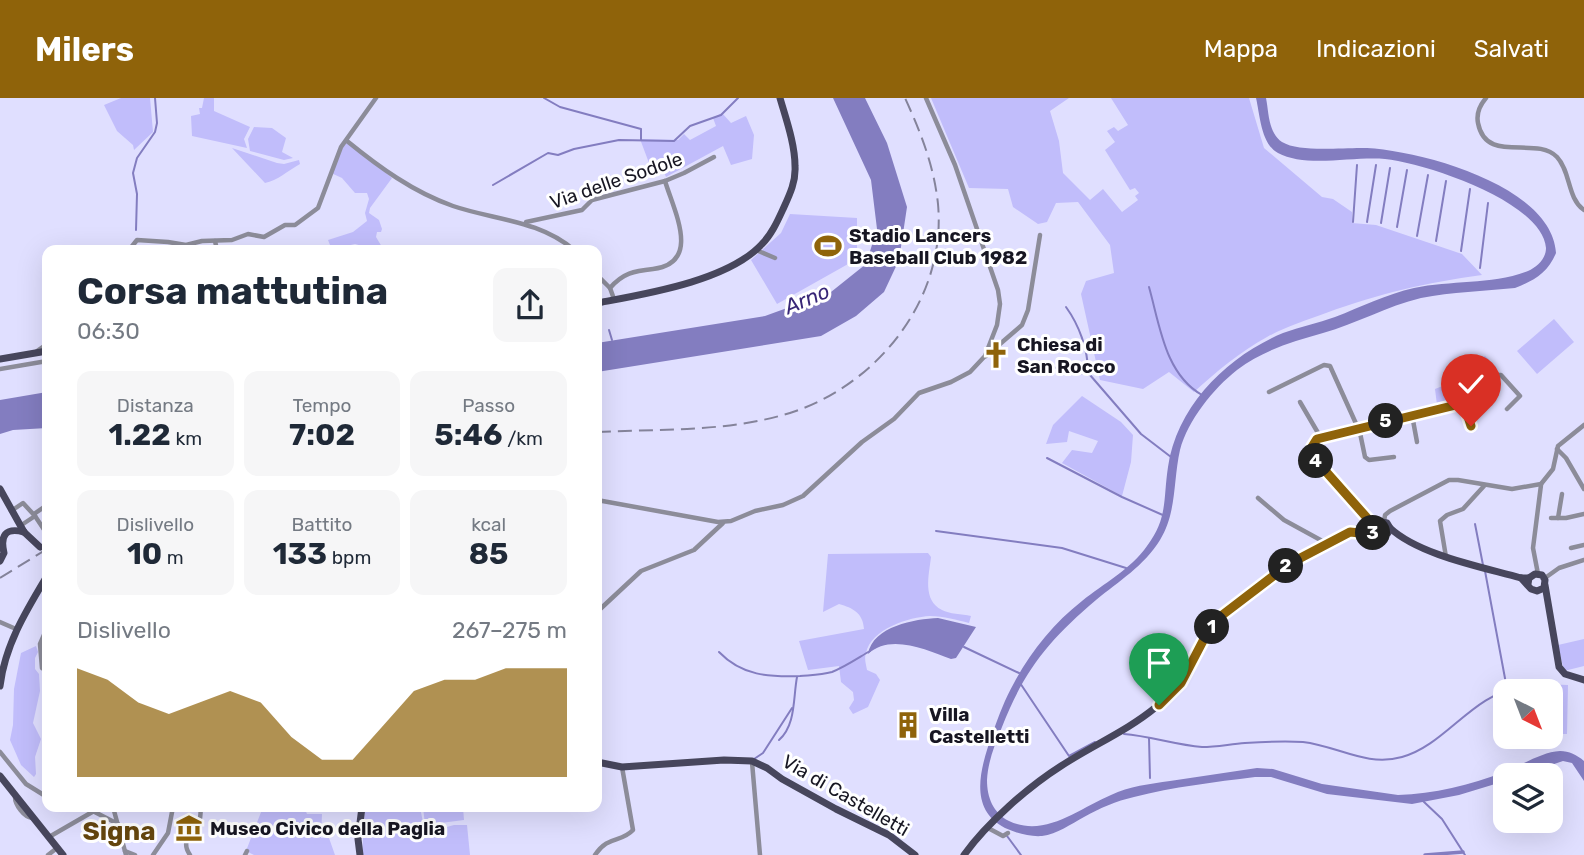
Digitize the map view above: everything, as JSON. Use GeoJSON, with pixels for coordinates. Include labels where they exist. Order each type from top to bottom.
{"type":"FeatureCollection","features":[{"type":"Feature","properties":{"kind":"main road"},"geometry":{"type":"LineString","coordinates":[[602,302],[700,279],[737,262],[762,244],[774,229],[794,181],[795,166],[780,98]]}},
{"type":"Feature","properties":{"kind":"main road"},"geometry":{"type":"LineString","coordinates":[[0,359],[42,351]]}},
{"type":"Feature","properties":{"kind":"main road"},"geometry":{"type":"LineString","coordinates":[[0,489],[19,529],[42,550]]}},
{"type":"Feature","properties":{"kind":"main road"},"geometry":{"type":"LineString","coordinates":[[0,561],[4,556],[1,539],[19,529]]}},
{"type":"Feature","properties":{"kind":"main road"},"geometry":{"type":"LineString","coordinates":[[964,855],[1004,813],[1061,765],[1111,739],[1159,705],[1181,683],[1215,622],[1289,564],[1352,531],[1380,529],[1446,557],[1542,582]]}},
{"type":"Feature","properties":{"kind":"main road"},"geometry":{"type":"LineString","coordinates":[[1526,580],[1533,590],[1542,582]]}},
{"type":"Feature","properties":{"kind":"main road"},"geometry":{"type":"LineString","coordinates":[[1542,582],[1559,667],[1565,674],[1584,680]]}},
{"type":"Feature","properties":{"kind":"main road"},"geometry":{"type":"LineString","coordinates":[[0,686],[1,671],[16,629],[42,585]]}},
{"type":"Feature","properties":{"kind":"main road","name":"Via di Castelletti"},"geometry":{"type":"LineString","coordinates":[[602,765],[622,769],[724,760],[755,763],[797,788],[889,835],[915,855]]}},
{"type":"Feature","properties":{"kind":"main road"},"geometry":{"type":"LineString","coordinates":[[0,776],[63,855]]}},
{"type":"Feature","properties":{"kind":"main road"},"geometry":{"type":"LineString","coordinates":[[360,855],[358,839],[361,812]]}},
{"type":"Feature","properties":{"kind":"street"},"geometry":{"type":"LineString","coordinates":[[186,245],[201,241],[232,240],[248,234],[269,236],[283,225],[295,225],[310,215],[318,208],[337,155],[376,98]]}},
{"type":"Feature","properties":{"kind":"street"},"geometry":{"type":"LineString","coordinates":[[926,98],[956,165],[998,290],[1000,304],[997,325],[985,356]]}},
{"type":"Feature","properties":{"kind":"street"},"geometry":{"type":"LineString","coordinates":[[1486,98],[1480,104],[1478,123],[1491,143],[1507,147],[1535,148],[1555,155],[1564,169],[1575,202],[1584,210]]}},
{"type":"Feature","properties":{"kind":"street"},"geometry":{"type":"LineString","coordinates":[[347,141],[382,169],[432,198],[524,223],[566,245]]}},
{"type":"Feature","properties":{"kind":"street","name":"Via delle Sodole"},"geometry":{"type":"LineString","coordinates":[[524,223],[582,210],[592,200],[664,181],[714,157]]}},
{"type":"Feature","properties":{"kind":"street"},"geometry":{"type":"LineString","coordinates":[[610,288],[625,274],[670,264],[681,252],[681,234],[664,181]]}},
{"type":"Feature","properties":{"kind":"street"},"geometry":{"type":"LineString","coordinates":[[602,607],[642,571],[694,550],[724,523],[803,496],[862,442],[894,419],[919,393],[970,372],[1022,325],[1028,310],[1040,235]]}},
{"type":"Feature","properties":{"kind":"street"},"geometry":{"type":"LineString","coordinates":[[133,245],[137,240],[178,245]]}},
{"type":"Feature","properties":{"kind":"street"},"geometry":{"type":"LineString","coordinates":[[215,241],[216,245]]}},
{"type":"Feature","properties":{"kind":"street"},"geometry":{"type":"LineString","coordinates":[[762,244],[765,253]]}},
{"type":"Feature","properties":{"kind":"street"},"geometry":{"type":"LineString","coordinates":[[756,250],[775,258]]}},
{"type":"Feature","properties":{"kind":"street"},"geometry":{"type":"LineString","coordinates":[[602,280],[610,288],[614,300]]}},
{"type":"Feature","properties":{"kind":"street"},"geometry":{"type":"LineString","coordinates":[[37,351],[42,348]]}},
{"type":"Feature","properties":{"kind":"street"},"geometry":{"type":"LineString","coordinates":[[0,369],[42,362]]}},
{"type":"Feature","properties":{"kind":"street"},"geometry":{"type":"LineString","coordinates":[[1269,392],[1324,365],[1331,366],[1359,428],[1365,457],[1369,460],[1394,457]]}},
{"type":"Feature","properties":{"kind":"street"},"geometry":{"type":"LineString","coordinates":[[1507,408],[1520,396],[1501,375],[1492,375],[1456,405],[1321,438],[1312,447],[1313,457],[1380,529],[1385,515],[1390,511],[1446,481],[1458,480],[1513,489],[1541,484]]}},
{"type":"Feature","properties":{"kind":"street"},"geometry":{"type":"LineString","coordinates":[[1463,401],[1471,426]]}},
{"type":"Feature","properties":{"kind":"street"},"geometry":{"type":"LineString","coordinates":[[1300,402],[1321,438]]}},
{"type":"Feature","properties":{"kind":"street"},"geometry":{"type":"LineString","coordinates":[[1412,415],[1417,442]]}},
{"type":"Feature","properties":{"kind":"street"},"geometry":{"type":"LineString","coordinates":[[1583,428],[1560,443],[1553,469],[1541,484],[1532,552],[1542,582],[1559,568],[1584,561]]}},
{"type":"Feature","properties":{"kind":"street"},"geometry":{"type":"LineString","coordinates":[[1557,448],[1584,489]]}},
{"type":"Feature","properties":{"kind":"street"},"geometry":{"type":"LineString","coordinates":[[1446,557],[1440,522],[1442,518],[1468,505],[1485,485]]}},
{"type":"Feature","properties":{"kind":"street"},"geometry":{"type":"LineString","coordinates":[[1558,518],[1562,494]]}},
{"type":"Feature","properties":{"kind":"street"},"geometry":{"type":"LineString","coordinates":[[1258,498],[1287,521],[1327,544]]}},
{"type":"Feature","properties":{"kind":"street"},"geometry":{"type":"LineString","coordinates":[[602,501],[724,523]]}},
{"type":"Feature","properties":{"kind":"street"},"geometry":{"type":"LineString","coordinates":[[11,511],[23,503],[42,527]]}},
{"type":"Feature","properties":{"kind":"street"},"geometry":{"type":"LineString","coordinates":[[19,529],[42,509]]}},
{"type":"Feature","properties":{"kind":"street"},"geometry":{"type":"LineString","coordinates":[[1551,518],[1584,514]]}},
{"type":"Feature","properties":{"kind":"street"},"geometry":{"type":"LineString","coordinates":[[1356,528],[1370,520]]}},
{"type":"Feature","properties":{"kind":"street"},"geometry":{"type":"LineString","coordinates":[[1571,548],[1584,545]]}},
{"type":"Feature","properties":{"kind":"street"},"geometry":{"type":"LineString","coordinates":[[0,622],[16,629]]}},
{"type":"Feature","properties":{"kind":"street"},"geometry":{"type":"LineString","coordinates":[[42,639],[42,668]]}},
{"type":"Feature","properties":{"kind":"street"},"geometry":{"type":"LineString","coordinates":[[0,752],[26,785],[42,794]]}},
{"type":"Feature","properties":{"kind":"street"},"geometry":{"type":"LineString","coordinates":[[755,763],[760,855]]}},
{"type":"Feature","properties":{"kind":"street"},"geometry":{"type":"LineString","coordinates":[[594,855],[606,842],[630,834],[633,830],[622,769]]}},
{"type":"Feature","properties":{"kind":"street"},"geometry":{"type":"LineString","coordinates":[[48,837],[92,812]]}},
{"type":"Feature","properties":{"kind":"street"},"geometry":{"type":"LineString","coordinates":[[96,812],[118,824]]}},
{"type":"Feature","properties":{"kind":"street"},"geometry":{"type":"LineString","coordinates":[[116,812],[126,853],[135,855]]}},
{"type":"Feature","properties":{"kind":"street"},"geometry":{"type":"LineString","coordinates":[[153,855],[168,833],[172,812]]}},
{"type":"Feature","properties":{"kind":"street"},"geometry":{"type":"LineString","coordinates":[[191,855],[186,845],[187,838],[198,827],[201,812]]}},
{"type":"Feature","properties":{"kind":"street"},"geometry":{"type":"LineString","coordinates":[[990,826],[1003,836],[1008,833]]}},
{"type":"Feature","properties":{"kind":"street"},"geometry":{"type":"LineString","coordinates":[[48,855],[57,848]]}},
{"type":"Feature","properties":{"kind":"shaded area"},"geometry":{"type":"Polygon","coordinates":[[[121,98],[150,98],[153,132],[134,150],[133,145],[117,131],[104,105],[121,98]]]}},
{"type":"Feature","properties":{"kind":"shaded area"},"geometry":{"type":"Polygon","coordinates":[[[204,98],[214,98],[214,111],[250,127],[244,139],[247,148],[192,136],[191,116],[200,114],[199,108],[202,108],[204,98]]]}},
{"type":"Feature","properties":{"kind":"shaded area","name":"Arno"},"geometry":{"type":"Polygon","coordinates":[[[833,98],[865,98],[887,143],[907,207],[899,260],[884,292],[856,316],[821,336],[602,371],[602,342],[765,316],[831,292],[866,264],[877,229],[871,180],[833,98]]]}},
{"type":"Feature","properties":{"kind":"shaded area"},"geometry":{"type":"Polygon","coordinates":[[[931,98],[1069,98],[1050,111],[1059,141],[1063,173],[1090,200],[1103,189],[1122,212],[1138,200],[1135,196],[1139,193],[1135,188],[1130,190],[1105,150],[1115,142],[1107,131],[1114,127],[1118,131],[1128,125],[1111,98],[1249,98],[1264,148],[1322,197],[1333,199],[1352,212],[1352,223],[1376,225],[1462,254],[1482,275],[1384,294],[1289,327],[1247,349],[1194,392],[1169,372],[1143,389],[1100,380],[1081,294],[1086,281],[1114,273],[1110,245],[1078,202],[1056,203],[1047,222],[1038,224],[1013,207],[1008,189],[969,188],[931,98]]]}},
{"type":"Feature","properties":{"kind":"shaded area"},"geometry":{"type":"Polygon","coordinates":[[[1256,98],[1266,98],[1274,133],[1282,142],[1290,145],[1391,151],[1419,156],[1481,176],[1509,191],[1533,209],[1549,229],[1556,253],[1549,266],[1539,275],[1515,288],[1444,294],[1408,301],[1267,352],[1237,370],[1219,386],[1195,417],[1184,439],[1172,507],[1160,540],[1139,565],[1065,628],[1029,672],[1010,707],[990,759],[987,780],[992,804],[1003,818],[1022,825],[1035,826],[1061,820],[1132,787],[1257,768],[1273,769],[1322,784],[1398,795],[1438,791],[1493,776],[1493,785],[1459,795],[1412,804],[1327,794],[1271,777],[1255,777],[1149,793],[1127,799],[1102,808],[1048,835],[1033,836],[1014,832],[993,819],[985,809],[980,784],[985,758],[1005,701],[1028,660],[1053,628],[1082,601],[1133,562],[1154,536],[1164,508],[1173,444],[1182,423],[1208,385],[1243,355],[1283,333],[1414,288],[1500,278],[1528,271],[1544,256],[1546,248],[1540,231],[1525,215],[1479,187],[1426,168],[1385,159],[1316,161],[1289,157],[1272,149],[1260,120],[1256,98]]]}},
{"type":"Feature","properties":{"kind":"shaded area"},"geometry":{"type":"Polygon","coordinates":[[[722,113],[731,123],[746,116],[754,135],[752,159],[731,165],[723,146],[666,177],[664,172],[652,171],[640,139],[678,140],[684,134],[690,140],[716,126],[713,118],[722,113]]]}},
{"type":"Feature","properties":{"kind":"shaded area"},"geometry":{"type":"Polygon","coordinates":[[[254,127],[272,128],[286,138],[282,152],[293,158],[284,160],[250,151],[248,139],[254,127]]]}},
{"type":"Feature","properties":{"kind":"shaded area"},"geometry":{"type":"Polygon","coordinates":[[[347,141],[392,178],[369,213],[379,220],[382,229],[377,232],[376,237],[381,245],[330,245],[328,240],[353,232],[367,221],[365,213],[369,199],[367,193],[355,193],[342,178],[331,173],[337,155],[347,141]]]}},
{"type":"Feature","properties":{"kind":"shaded area"},"geometry":{"type":"Polygon","coordinates":[[[232,148],[277,163],[299,160],[300,164],[265,183],[232,148]]]}},
{"type":"Feature","properties":{"kind":"shaded area"},"geometry":{"type":"Polygon","coordinates":[[[790,214],[857,218],[857,259],[777,304],[751,260],[781,233],[790,214]]]}},
{"type":"Feature","properties":{"kind":"shaded area"},"geometry":{"type":"Polygon","coordinates":[[[1554,319],[1574,342],[1537,374],[1517,351],[1554,319]]]}},
{"type":"Feature","properties":{"kind":"shaded area"},"geometry":{"type":"Polygon","coordinates":[[[1485,356],[1492,363],[1468,382],[1473,389],[1460,399],[1437,405],[1435,389],[1450,383],[1485,356]]]}},
{"type":"Feature","properties":{"kind":"shaded area"},"geometry":{"type":"Polygon","coordinates":[[[42,393],[42,428],[13,430],[0,434],[0,400],[42,393]]]}},
{"type":"Feature","properties":{"kind":"shaded area"},"geometry":{"type":"Polygon","coordinates":[[[1082,396],[1121,422],[1133,435],[1131,462],[1122,496],[1062,463],[1072,450],[1092,453],[1098,441],[1069,431],[1067,442],[1046,444],[1053,425],[1082,396]]]}},
{"type":"Feature","properties":{"kind":"shaded area"},"geometry":{"type":"Polygon","coordinates":[[[928,553],[931,557],[928,586],[932,600],[945,611],[971,616],[969,623],[930,616],[902,622],[875,637],[865,657],[867,670],[876,674],[880,680],[868,707],[853,714],[849,708],[854,700],[853,692],[841,682],[839,666],[808,670],[799,641],[864,629],[859,615],[849,607],[839,604],[823,612],[828,554],[928,553]]]}},
{"type":"Feature","properties":{"kind":"shaded area"},"geometry":{"type":"Polygon","coordinates":[[[938,618],[976,627],[956,658],[951,659],[920,648],[898,644],[877,648],[868,654],[872,644],[886,631],[907,622],[938,618]]]}},
{"type":"Feature","properties":{"kind":"shaded area"},"geometry":{"type":"Polygon","coordinates":[[[1584,639],[1584,666],[1564,671],[1558,645],[1584,639]]]}},
{"type":"Feature","properties":{"kind":"shaded area"},"geometry":{"type":"Polygon","coordinates":[[[36,646],[38,652],[35,669],[39,674],[40,691],[33,723],[41,739],[35,757],[34,777],[21,765],[10,740],[14,689],[21,653],[36,646]]]}},
{"type":"Feature","properties":{"kind":"shaded area"},"geometry":{"type":"Polygon","coordinates":[[[1563,685],[1568,685],[1567,734],[1563,734],[1563,685]]]}},
{"type":"Feature","properties":{"kind":"shaded area"},"geometry":{"type":"Polygon","coordinates":[[[1567,752],[1584,761],[1584,781],[1572,763],[1524,763],[1546,754],[1567,752]]]}},
{"type":"Feature","properties":{"kind":"shaded area"},"geometry":{"type":"Polygon","coordinates":[[[261,812],[306,812],[322,814],[321,838],[329,838],[335,855],[254,855],[246,851],[261,812]]]}},
{"type":"Feature","properties":{"kind":"shaded area"},"geometry":{"type":"Polygon","coordinates":[[[365,812],[421,812],[425,833],[454,825],[467,825],[470,855],[362,855],[365,812]]]}},
{"type":"Feature","properties":{"kind":"shaded area"},"geometry":{"type":"Polygon","coordinates":[[[424,812],[463,812],[464,820],[425,825],[424,812]]]}},
{"type":"Feature","properties":{"kind":"waterway"},"geometry":{"type":"LineString","coordinates":[[136,230],[137,194],[133,173],[137,158],[155,132],[155,98]]}},
{"type":"Feature","properties":{"kind":"waterway"},"geometry":{"type":"LineString","coordinates":[[544,98],[560,107],[641,129],[641,140]]}},
{"type":"Feature","properties":{"kind":"waterway"},"geometry":{"type":"LineString","coordinates":[[493,185],[548,153],[558,155],[619,140],[674,141],[690,126],[721,115],[738,98]]}},
{"type":"Feature","properties":{"kind":"waterway"},"geometry":{"type":"LineString","coordinates":[[1353,222],[1357,165]]}},
{"type":"Feature","properties":{"kind":"waterway"},"geometry":{"type":"LineString","coordinates":[[1367,222],[1376,165]]}},
{"type":"Feature","properties":{"kind":"waterway"},"geometry":{"type":"LineString","coordinates":[[1381,223],[1390,168]]}},
{"type":"Feature","properties":{"kind":"waterway"},"geometry":{"type":"LineString","coordinates":[[1397,227],[1407,170]]}},
{"type":"Feature","properties":{"kind":"waterway"},"geometry":{"type":"LineString","coordinates":[[1417,236],[1428,175]]}},
{"type":"Feature","properties":{"kind":"waterway"},"geometry":{"type":"LineString","coordinates":[[1436,241],[1446,181]]}},
{"type":"Feature","properties":{"kind":"waterway"},"geometry":{"type":"LineString","coordinates":[[1461,251],[1470,189]]}},
{"type":"Feature","properties":{"kind":"waterway"},"geometry":{"type":"LineString","coordinates":[[1480,268],[1488,203]]}},
{"type":"Feature","properties":{"kind":"waterway"},"geometry":{"type":"LineString","coordinates":[[1149,287],[1172,362],[1180,375],[1202,395]]}},
{"type":"Feature","properties":{"kind":"waterway"},"geometry":{"type":"LineString","coordinates":[[1066,307],[1082,338],[1088,372]]}},
{"type":"Feature","properties":{"kind":"waterway"},"geometry":{"type":"LineString","coordinates":[[609,330],[612,340]]}},
{"type":"Feature","properties":{"kind":"waterway"},"geometry":{"type":"LineString","coordinates":[[1033,363],[1090,375],[1141,434],[1171,457]]}},
{"type":"Feature","properties":{"kind":"waterway"},"geometry":{"type":"LineString","coordinates":[[1047,458],[1165,516]]}},
{"type":"Feature","properties":{"kind":"waterway"},"geometry":{"type":"LineString","coordinates":[[1475,524],[1483,565]]}},
{"type":"Feature","properties":{"kind":"waterway"},"geometry":{"type":"LineString","coordinates":[[936,531],[1062,548],[1126,568]]}},
{"type":"Feature","properties":{"kind":"waterway"},"geometry":{"type":"LineString","coordinates":[[1485,571],[1505,679]]}},
{"type":"Feature","properties":{"kind":"waterway"},"geometry":{"type":"LineString","coordinates":[[964,647],[1019,673]]}},
{"type":"Feature","properties":{"kind":"waterway"},"geometry":{"type":"LineString","coordinates":[[719,652],[747,670],[767,675],[789,676],[832,672],[870,651]]}},
{"type":"Feature","properties":{"kind":"waterway"},"geometry":{"type":"LineString","coordinates":[[779,740],[791,719],[797,677]]}},
{"type":"Feature","properties":{"kind":"waterway"},"geometry":{"type":"LineString","coordinates":[[1020,683],[1069,756],[1095,742]]}},
{"type":"Feature","properties":{"kind":"waterway"},"geometry":{"type":"LineString","coordinates":[[1124,734],[1202,747],[1303,742],[1364,758],[1389,759],[1418,751],[1493,697]]}},
{"type":"Feature","properties":{"kind":"waterway"},"geometry":{"type":"LineString","coordinates":[[754,759],[763,753],[792,708]]}},
{"type":"Feature","properties":{"kind":"waterway"},"geometry":{"type":"LineString","coordinates":[[1149,738],[1150,778]]}},
{"type":"Feature","properties":{"kind":"waterway"},"geometry":{"type":"LineString","coordinates":[[1423,801],[1442,819],[1465,855]]}},
{"type":"Feature","properties":{"kind":"waterway"},"geometry":{"type":"LineString","coordinates":[[1007,836],[1021,855]]}},
{"type":"Feature","properties":{"kind":"waterway"},"geometry":{"type":"LineString","coordinates":[[1425,855],[1463,852]]}},
{"type":"Feature","properties":{"kind":"railway"},"geometry":{"type":"LineString","coordinates":[[602,432],[714,427],[783,415],[816,403],[846,385],[874,363],[898,337],[917,307],[930,275],[938,240],[938,204],[930,163],[905,98]]}},
{"type":"Feature","properties":{"kind":"railway"},"geometry":{"type":"LineString","coordinates":[[0,578],[42,552]]}},
{"type":"Feature","properties":{"kind":"place","name":"Stadio Lancers Baseball Club 1982"},"geometry":{"type":"Point","coordinates":[828,246]}},
{"type":"Feature","properties":{"kind":"place","name":"Chiesa di San Rocco"},"geometry":{"type":"Point","coordinates":[996,355]}},
{"type":"Feature","properties":{"kind":"place","name":"Villa Castelletti"},"geometry":{"type":"Point","coordinates":[908,725]}},
{"type":"Feature","properties":{"kind":"place","name":"Museo Civico della Paglia"},"geometry":{"type":"Point","coordinates":[189,828]}},
{"type":"Feature","properties":{"kind":"district","name":"Signa"},"geometry":{"type":"Point","coordinates":[119,831]}},
{"type":"Feature","properties":{"kind":"route"},"geometry":{"type":"LineString","coordinates":[[1159,705],[1181,683],[1204,639],[1221,616],[1289,564],[1350,532],[1370,534],[1377,527],[1313,457],[1312,447],[1317,439],[1456,405],[1463,401],[1471,426]]}}]}
